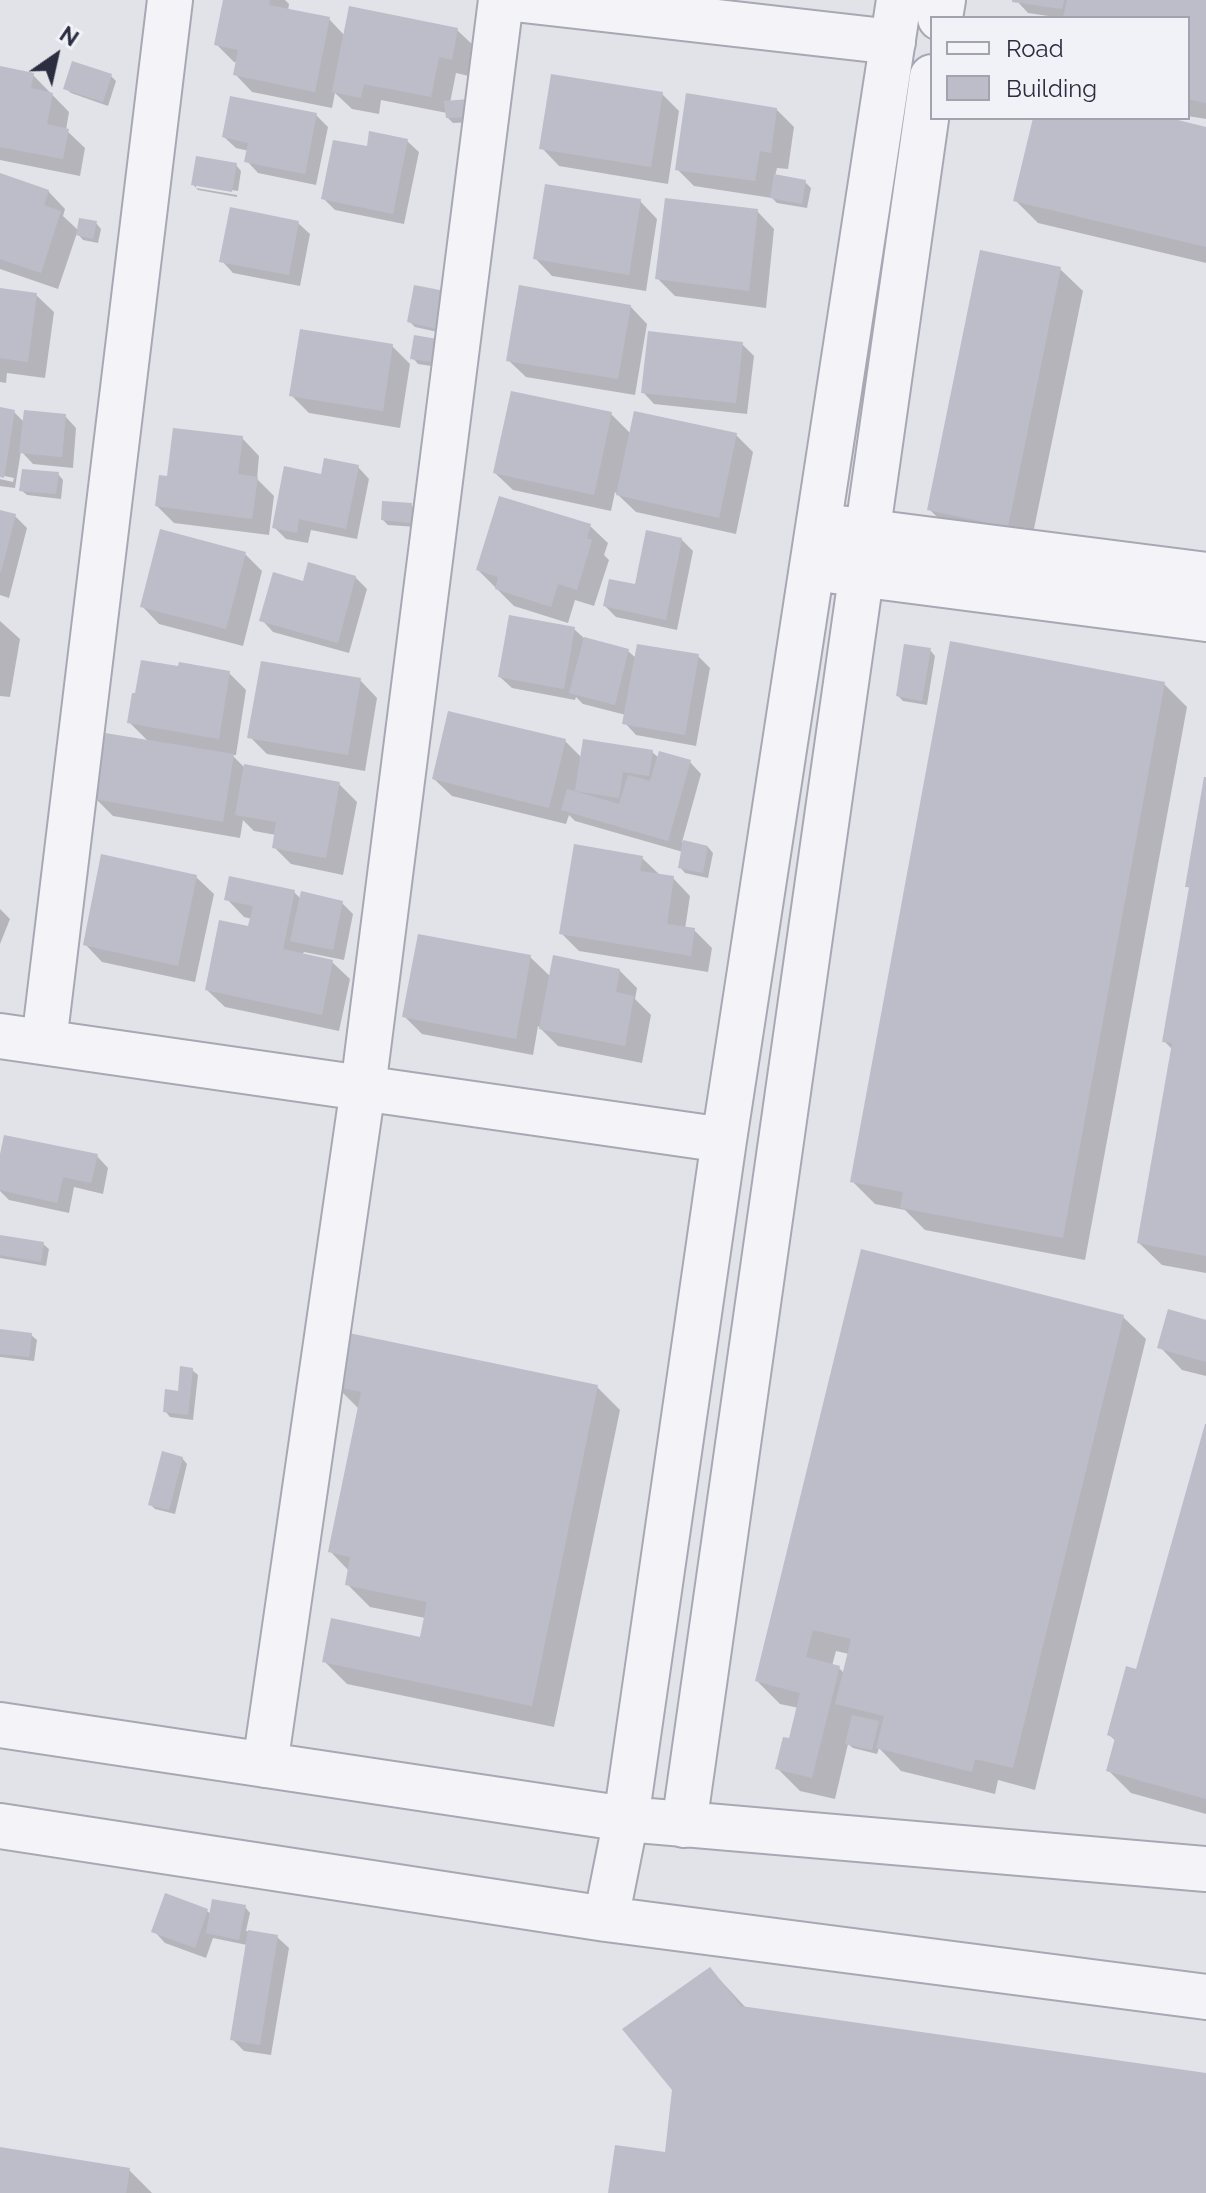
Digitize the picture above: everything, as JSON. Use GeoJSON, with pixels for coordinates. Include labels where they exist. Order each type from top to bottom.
{"type":"FeatureCollection","features":[{"type":"Feature","properties":{"kind":"street"},"geometry":{"type":"LineString","coordinates":[[44,1042],[170,0]]}},
{"type":"Feature","properties":{"kind":"street"},"geometry":{"type":"LineString","coordinates":[[265,1765],[363,1088],[501,0]]}},
{"type":"Feature","properties":{"kind":"street"},"geometry":{"type":"LineString","coordinates":[[523,0],[893,42]]}},
{"type":"Feature","properties":{"kind":"street"},"geometry":{"type":"LineString","coordinates":[[606,1919],[626,1819],[724,1140],[899,0]]}},
{"type":"Feature","properties":{"kind":"street"},"geometry":{"type":"LineString","coordinates":[[684,1825],[930,91]]}},
{"type":"Feature","properties":{"kind":"street"},"geometry":{"type":"LineString","coordinates":[[819,525],[1206,575]]}},
{"type":"Feature","properties":{"kind":"street"},"geometry":{"type":"LineString","coordinates":[[812,568],[1206,619]]}},
{"type":"Feature","properties":{"kind":"street"},"geometry":{"type":"LineString","coordinates":[[0,1036],[724,1140]]}},
{"type":"Feature","properties":{"kind":"street"},"geometry":{"type":"LineString","coordinates":[[0,1725],[626,1819],[1206,1869]]}},
{"type":"Feature","properties":{"kind":"street"},"geometry":{"type":"LineString","coordinates":[[0,1826],[606,1919],[1206,1997]]}},
{"type":"Feature","properties":{"kind":"street"},"geometry":{"type":"LineString","coordinates":[[536,1908],[616,1869]]}},
{"type":"Feature","properties":{"kind":"building"},"geometry":{"type":"Polygon","coordinates":[[[223,0],[270,0],[269,5],[330,17],[315,92],[233,75],[238,50],[214,45],[223,0]]]}},
{"type":"Feature","properties":{"kind":"building"},"geometry":{"type":"Polygon","coordinates":[[[1012,0],[1064,0],[1062,9],[1012,0]]]}},
{"type":"Feature","properties":{"kind":"building"},"geometry":{"type":"Polygon","coordinates":[[[1067,0],[1206,0],[1206,103],[1190,99],[1190,16],[1063,16],[1067,0]]]}},
{"type":"Feature","properties":{"kind":"building"},"geometry":{"type":"Polygon","coordinates":[[[349,6],[458,28],[452,60],[439,57],[431,97],[364,84],[361,98],[332,92],[349,6]]]}},
{"type":"Feature","properties":{"kind":"building"},"geometry":{"type":"Polygon","coordinates":[[[72,61],[112,74],[103,102],[63,89],[72,61]]]}},
{"type":"Feature","properties":{"kind":"building"},"geometry":{"type":"Polygon","coordinates":[[[0,66],[34,73],[31,88],[53,93],[47,124],[69,129],[63,159],[0,147],[0,66]]]}},
{"type":"Feature","properties":{"kind":"building"},"geometry":{"type":"Polygon","coordinates":[[[551,74],[663,92],[651,167],[539,149],[551,74]]]}},
{"type":"Feature","properties":{"kind":"building"},"geometry":{"type":"Polygon","coordinates":[[[686,93],[777,108],[771,153],[760,151],[755,181],[675,170],[686,93]]]}},
{"type":"Feature","properties":{"kind":"building"},"geometry":{"type":"Polygon","coordinates":[[[230,96],[317,113],[305,174],[244,162],[248,143],[222,137],[230,96]]]}},
{"type":"Feature","properties":{"kind":"building"},"geometry":{"type":"Polygon","coordinates":[[[470,99],[471,117],[446,118],[444,101],[470,99]]]}},
{"type":"Feature","properties":{"kind":"building"},"geometry":{"type":"Polygon","coordinates":[[[1033,120],[1178,120],[1206,127],[1206,247],[1013,201],[1033,120]]]}},
{"type":"Feature","properties":{"kind":"building"},"geometry":{"type":"Polygon","coordinates":[[[369,131],[408,139],[393,214],[321,199],[333,140],[367,146],[369,131]]]}},
{"type":"Feature","properties":{"kind":"building"},"geometry":{"type":"Polygon","coordinates":[[[196,156],[237,163],[232,192],[191,185],[196,156]]]}},
{"type":"Feature","properties":{"kind":"building"},"geometry":{"type":"Polygon","coordinates":[[[0,173],[49,190],[44,205],[61,211],[41,273],[0,259],[0,173]]]}},
{"type":"Feature","properties":{"kind":"building"},"geometry":{"type":"Polygon","coordinates":[[[774,174],[806,180],[802,204],[770,198],[774,174]]]}},
{"type":"Feature","properties":{"kind":"building"},"geometry":{"type":"Polygon","coordinates":[[[545,184],[641,199],[629,275],[533,259],[545,184]]]}},
{"type":"Feature","properties":{"kind":"building"},"geometry":{"type":"Polygon","coordinates":[[[665,198],[758,209],[749,291],[655,279],[665,198]]]}},
{"type":"Feature","properties":{"kind":"building"},"geometry":{"type":"Polygon","coordinates":[[[230,207],[299,221],[289,275],[219,262],[230,207]]]}},
{"type":"Feature","properties":{"kind":"building"},"geometry":{"type":"Polygon","coordinates":[[[79,218],[97,221],[93,239],[76,235],[79,218]]]}},
{"type":"Feature","properties":{"kind":"building"},"geometry":{"type":"Polygon","coordinates":[[[980,250],[1061,267],[1008,527],[927,510],[980,250]]]}},
{"type":"Feature","properties":{"kind":"building"},"geometry":{"type":"Polygon","coordinates":[[[414,285],[445,291],[437,329],[407,322],[414,285]]]}},
{"type":"Feature","properties":{"kind":"building"},"geometry":{"type":"Polygon","coordinates":[[[519,285],[631,305],[618,379],[506,361],[519,285]]]}},
{"type":"Feature","properties":{"kind":"building"},"geometry":{"type":"Polygon","coordinates":[[[0,288],[37,293],[28,362],[0,358],[0,288]]]}},
{"type":"Feature","properties":{"kind":"building"},"geometry":{"type":"Polygon","coordinates":[[[300,329],[393,344],[383,411],[289,396],[300,329]]]}},
{"type":"Feature","properties":{"kind":"building"},"geometry":{"type":"Polygon","coordinates":[[[648,331],[743,342],[736,403],[641,393],[648,331]]]}},
{"type":"Feature","properties":{"kind":"building"},"geometry":{"type":"Polygon","coordinates":[[[414,335],[443,340],[440,363],[410,359],[414,335]]]}},
{"type":"Feature","properties":{"kind":"building"},"geometry":{"type":"Polygon","coordinates":[[[511,391],[612,412],[594,495],[493,473],[511,391]]]}},
{"type":"Feature","properties":{"kind":"building"},"geometry":{"type":"Polygon","coordinates":[[[0,407],[15,410],[4,478],[0,477],[0,407]]]}},
{"type":"Feature","properties":{"kind":"building"},"geometry":{"type":"Polygon","coordinates":[[[24,410],[66,414],[62,457],[19,453],[24,410]]]}},
{"type":"Feature","properties":{"kind":"building"},"geometry":{"type":"Polygon","coordinates":[[[634,411],[737,433],[719,518],[616,495],[634,411]]]}},
{"type":"Feature","properties":{"kind":"building"},"geometry":{"type":"Polygon","coordinates":[[[173,428],[243,436],[238,474],[258,477],[252,519],[155,506],[159,475],[167,476],[173,428]]]}},
{"type":"Feature","properties":{"kind":"building"},"geometry":{"type":"Polygon","coordinates":[[[324,458],[359,465],[346,529],[299,519],[297,533],[272,528],[284,466],[321,474],[324,458]]]}},
{"type":"Feature","properties":{"kind":"building"},"geometry":{"type":"Polygon","coordinates":[[[22,469],[59,472],[56,494],[19,491],[22,469]]]}},
{"type":"Feature","properties":{"kind":"building"},"geometry":{"type":"Polygon","coordinates":[[[499,496],[591,524],[587,538],[592,540],[577,590],[558,584],[551,607],[495,589],[498,577],[476,570],[499,496]]]}},
{"type":"Feature","properties":{"kind":"building"},"geometry":{"type":"Polygon","coordinates":[[[382,501],[412,503],[411,523],[381,520],[382,501]]]}},
{"type":"Feature","properties":{"kind":"building"},"geometry":{"type":"Polygon","coordinates":[[[0,510],[16,514],[1,572],[0,572],[0,510]]]}},
{"type":"Feature","properties":{"kind":"building"},"geometry":{"type":"Polygon","coordinates":[[[160,529],[246,552],[226,629],[140,607],[160,529]]]}},
{"type":"Feature","properties":{"kind":"building"},"geometry":{"type":"Polygon","coordinates":[[[646,530],[682,538],[666,620],[603,606],[609,579],[635,584],[646,530]]]}},
{"type":"Feature","properties":{"kind":"building"},"geometry":{"type":"Polygon","coordinates":[[[308,562],[356,576],[338,643],[259,621],[273,572],[303,581],[308,562]]]}},
{"type":"Feature","properties":{"kind":"building"},"geometry":{"type":"Polygon","coordinates":[[[509,615],[575,627],[564,689],[498,677],[509,615]]]}},
{"type":"Feature","properties":{"kind":"building"},"geometry":{"type":"Polygon","coordinates":[[[584,637],[629,649],[615,705],[569,693],[584,637]]]}},
{"type":"Feature","properties":{"kind":"building"},"geometry":{"type":"Polygon","coordinates":[[[950,641],[1165,682],[1063,1238],[900,1208],[903,1192],[850,1182],[950,641]]]}},
{"type":"Feature","properties":{"kind":"building"},"geometry":{"type":"Polygon","coordinates":[[[637,644],[699,654],[685,735],[622,724],[637,644]]]}},
{"type":"Feature","properties":{"kind":"building"},"geometry":{"type":"Polygon","coordinates":[[[904,644],[931,648],[922,701],[896,696],[904,644]]]}},
{"type":"Feature","properties":{"kind":"building"},"geometry":{"type":"Polygon","coordinates":[[[141,660],[178,666],[179,662],[230,671],[219,739],[127,723],[141,660]]]}},
{"type":"Feature","properties":{"kind":"building"},"geometry":{"type":"Polygon","coordinates":[[[261,661],[361,678],[348,755],[247,738],[261,661]]]}},
{"type":"Feature","properties":{"kind":"building"},"geometry":{"type":"Polygon","coordinates":[[[448,711],[566,739],[549,808],[432,779],[448,711]]]}},
{"type":"Feature","properties":{"kind":"building"},"geometry":{"type":"Polygon","coordinates":[[[105,733],[234,754],[223,822],[94,799],[105,733]]]}},
{"type":"Feature","properties":{"kind":"building"},"geometry":{"type":"Polygon","coordinates":[[[583,739],[653,750],[649,776],[623,772],[619,798],[575,791],[583,739]]]}},
{"type":"Feature","properties":{"kind":"building"},"geometry":{"type":"Polygon","coordinates":[[[659,751],[691,760],[668,841],[561,810],[567,789],[619,804],[628,775],[650,781],[659,751]]]}},
{"type":"Feature","properties":{"kind":"building"},"geometry":{"type":"Polygon","coordinates":[[[244,764],[340,782],[326,858],[272,848],[276,822],[235,815],[244,764]]]}},
{"type":"Feature","properties":{"kind":"building"},"geometry":{"type":"Polygon","coordinates":[[[1204,777],[1206,1256],[1137,1243],[1172,1043],[1162,1042],[1189,887],[1185,887],[1204,777]]]}},
{"type":"Feature","properties":{"kind":"building"},"geometry":{"type":"Polygon","coordinates":[[[683,840],[708,846],[703,873],[678,868],[683,840]]]}},
{"type":"Feature","properties":{"kind":"building"},"geometry":{"type":"Polygon","coordinates":[[[574,844],[643,856],[640,871],[674,876],[667,924],[695,928],[691,956],[559,934],[574,844]]]}},
{"type":"Feature","properties":{"kind":"building"},"geometry":{"type":"Polygon","coordinates":[[[101,854],[197,875],[178,966],[83,945],[101,854]]]}},
{"type":"Feature","properties":{"kind":"building"},"geometry":{"type":"Polygon","coordinates":[[[229,876],[295,890],[283,949],[333,960],[322,1015],[205,990],[219,920],[248,926],[253,906],[224,900],[229,876]]]}},
{"type":"Feature","properties":{"kind":"building"},"geometry":{"type":"Polygon","coordinates":[[[301,891],[343,901],[333,950],[290,941],[301,891]]]}},
{"type":"Feature","properties":{"kind":"building"},"geometry":{"type":"Polygon","coordinates":[[[418,934],[531,955],[516,1039],[402,1017],[418,934]]]}},
{"type":"Feature","properties":{"kind":"building"},"geometry":{"type":"Polygon","coordinates":[[[553,955],[620,969],[616,992],[634,996],[625,1046],[539,1029],[553,955]]]}},
{"type":"Feature","properties":{"kind":"building"},"geometry":{"type":"Polygon","coordinates":[[[4,1135],[98,1154],[91,1183],[63,1177],[57,1203],[0,1190],[0,1154],[4,1135]]]}},
{"type":"Feature","properties":{"kind":"building"},"geometry":{"type":"Polygon","coordinates":[[[0,1235],[44,1242],[41,1262],[0,1255],[0,1235]]]}},
{"type":"Feature","properties":{"kind":"building"},"geometry":{"type":"Polygon","coordinates":[[[861,1249],[1124,1315],[1013,1768],[975,1759],[972,1772],[876,1748],[884,1716],[835,1704],[851,1639],[813,1630],[806,1657],[840,1666],[812,1778],[775,1769],[783,1737],[789,1738],[800,1693],[755,1681],[861,1249]]]}},
{"type":"Feature","properties":{"kind":"building"},"geometry":{"type":"Polygon","coordinates":[[[1168,1309],[1206,1320],[1206,1362],[1157,1348],[1168,1309]]]}},
{"type":"Feature","properties":{"kind":"building"},"geometry":{"type":"Polygon","coordinates":[[[0,1329],[32,1333],[29,1357],[0,1354],[0,1329]]]}},
{"type":"Feature","properties":{"kind":"building"},"geometry":{"type":"Polygon","coordinates":[[[344,1332],[598,1385],[532,1706],[322,1662],[331,1618],[420,1637],[427,1602],[345,1585],[350,1557],[328,1552],[361,1392],[333,1386],[344,1332]]]}},
{"type":"Feature","properties":{"kind":"building"},"geometry":{"type":"Polygon","coordinates":[[[180,1366],[193,1368],[188,1415],[163,1412],[165,1389],[178,1391],[180,1366]]]}},
{"type":"Feature","properties":{"kind":"building"},"geometry":{"type":"Polygon","coordinates":[[[1205,1424],[1206,1799],[1106,1771],[1115,1738],[1107,1735],[1126,1666],[1136,1669],[1205,1424]]]}},
{"type":"Feature","properties":{"kind":"building"},"geometry":{"type":"Polygon","coordinates":[[[162,1451],[183,1457],[169,1510],[148,1505],[162,1451]]]}},
{"type":"Feature","properties":{"kind":"building"},"geometry":{"type":"Polygon","coordinates":[[[852,1715],[879,1721],[872,1750],[845,1744],[852,1715]]]}},
{"type":"Feature","properties":{"kind":"building"},"geometry":{"type":"Polygon","coordinates":[[[165,1893],[208,1909],[195,1948],[151,1932],[165,1893]]]}},
{"type":"Feature","properties":{"kind":"building"},"geometry":{"type":"Polygon","coordinates":[[[212,1899],[246,1905],[239,1940],[206,1933],[212,1899]]]}},
{"type":"Feature","properties":{"kind":"building"},"geometry":{"type":"Polygon","coordinates":[[[248,1930],[278,1935],[260,2045],[230,2040],[248,1930]]]}},
{"type":"Feature","properties":{"kind":"building"},"geometry":{"type":"Polygon","coordinates":[[[710,1967],[741,2006],[1206,2073],[1206,2193],[608,2193],[615,2145],[665,2152],[672,2090],[622,2029],[710,1967]]]}},
{"type":"Feature","properties":{"kind":"building"},"geometry":{"type":"Polygon","coordinates":[[[0,2147],[130,2168],[126,2193],[0,2193],[0,2147]]]}}]}
